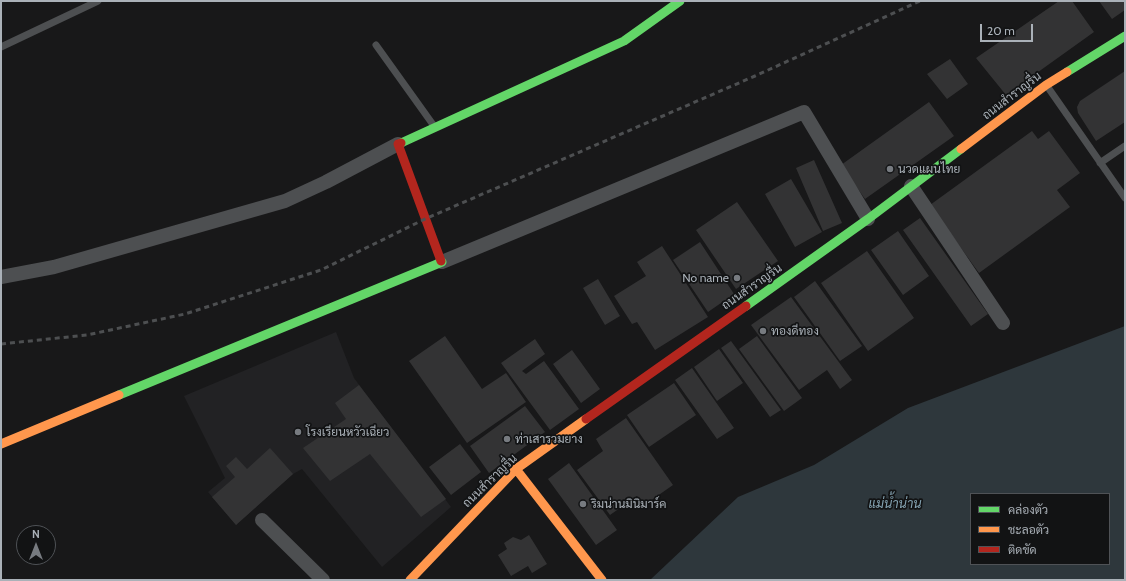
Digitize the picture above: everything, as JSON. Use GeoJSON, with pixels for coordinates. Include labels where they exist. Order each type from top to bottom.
{"type":"FeatureCollection","features":[{"type":"Feature","properties":{"kind":"street"},"geometry":{"type":"LineString","coordinates":[[1,277],[54,267],[285,201],[326,182],[398,144],[624,41],[680,1]]}},
{"type":"Feature","properties":{"kind":"street","name":"ถนนสำราญรื่น"},"geometry":{"type":"LineString","coordinates":[[410,580],[516,469],[868,219],[1046,85],[1125,36]]}},
{"type":"Feature","properties":{"kind":"street"},"geometry":{"type":"LineString","coordinates":[[1,444],[804,112],[868,219]]}},
{"type":"Feature","properties":{"kind":"street"},"geometry":{"type":"LineString","coordinates":[[398,144],[442,262]]}},
{"type":"Feature","properties":{"kind":"street"},"geometry":{"type":"LineString","coordinates":[[911,186],[1004,323]]}},
{"type":"Feature","properties":{"kind":"street"},"geometry":{"type":"LineString","coordinates":[[516,469],[602,580]]}},
{"type":"Feature","properties":{"kind":"street"},"geometry":{"type":"LineString","coordinates":[[262,520],[323,580]]}},
{"type":"Feature","properties":{"kind":"lane"},"geometry":{"type":"LineString","coordinates":[[1,47],[98,1]]}},
{"type":"Feature","properties":{"kind":"lane"},"geometry":{"type":"LineString","coordinates":[[376,45],[435,127]]}},
{"type":"Feature","properties":{"kind":"lane"},"geometry":{"type":"LineString","coordinates":[[1046,85],[1125,198]]}},
{"type":"Feature","properties":{"kind":"lane"},"geometry":{"type":"LineString","coordinates":[[1100,163],[1125,146]]}},
{"type":"Feature","properties":{"kind":"shaded area","name":"โรงเรียนหวัวเฉียว"},"geometry":{"type":"Polygon","coordinates":[[[336,332],[354,378],[451,507],[382,567],[302,469],[293,474],[236,525],[208,492],[225,478],[184,396],[336,332]]]}},
{"type":"Feature","properties":{"kind":"water","name":"แม่น้ำน่าน"},"geometry":{"type":"Polygon","coordinates":[[[1125,326],[1125,580],[650,580],[738,497],[814,465],[908,408],[1125,326]]]}},
{"type":"Feature","properties":{"kind":"building"},"geometry":{"type":"Polygon","coordinates":[[[1059,1],[1072,1],[1094,32],[1006,95],[976,58],[1059,1]]]}},
{"type":"Feature","properties":{"kind":"building"},"geometry":{"type":"Polygon","coordinates":[[[1099,1],[1125,1],[1125,10],[1112,19],[1099,1]]]}},
{"type":"Feature","properties":{"kind":"building"},"geometry":{"type":"Polygon","coordinates":[[[950,59],[968,84],[947,99],[927,74],[950,59]]]}},
{"type":"Feature","properties":{"kind":"building"},"geometry":{"type":"Polygon","coordinates":[[[1125,71],[1125,122],[1096,141],[1078,113],[1077,107],[1080,101],[1125,71]]]}},
{"type":"Feature","properties":{"kind":"building"},"geometry":{"type":"Polygon","coordinates":[[[929,102],[954,136],[865,199],[841,165],[929,102]]]}},
{"type":"Feature","properties":{"kind":"building"},"geometry":{"type":"Polygon","coordinates":[[[1032,131],[1038,139],[1049,131],[1080,173],[1057,190],[1070,207],[979,273],[930,205],[1032,131]]]}},
{"type":"Feature","properties":{"kind":"building"},"geometry":{"type":"Polygon","coordinates":[[[814,160],[842,223],[823,231],[796,168],[814,160]]]}},
{"type":"Feature","properties":{"kind":"building"},"geometry":{"type":"Polygon","coordinates":[[[791,179],[822,232],[795,247],[765,194],[791,179]]]}},
{"type":"Feature","properties":{"kind":"building"},"geometry":{"type":"Polygon","coordinates":[[[737,202],[778,261],[736,289],[696,230],[737,202]]]}},
{"type":"Feature","properties":{"kind":"building"},"geometry":{"type":"Polygon","coordinates":[[[920,218],[988,314],[971,326],[903,230],[920,218]]]}},
{"type":"Feature","properties":{"kind":"building"},"geometry":{"type":"Polygon","coordinates":[[[898,231],[929,276],[903,295],[871,250],[898,231]]]}},
{"type":"Feature","properties":{"kind":"building"},"geometry":{"type":"Polygon","coordinates":[[[700,242],[734,294],[708,312],[673,260],[700,242]]]}},
{"type":"Feature","properties":{"kind":"building"},"geometry":{"type":"Polygon","coordinates":[[[662,246],[708,317],[655,350],[637,322],[632,324],[614,296],[646,276],[637,262],[662,246]]]}},
{"type":"Feature","properties":{"kind":"building"},"geometry":{"type":"Polygon","coordinates":[[[867,251],[914,318],[868,351],[821,283],[867,251]]]}},
{"type":"Feature","properties":{"kind":"building"},"geometry":{"type":"Polygon","coordinates":[[[598,279],[620,316],[605,325],[583,288],[598,279]]]}},
{"type":"Feature","properties":{"kind":"building"},"geometry":{"type":"Polygon","coordinates":[[[815,281],[862,346],[840,361],[794,297],[815,281]]]}},
{"type":"Feature","properties":{"kind":"building"},"geometry":{"type":"Polygon","coordinates":[[[791,297],[852,380],[840,389],[827,370],[799,390],[751,325],[791,297]]]}},
{"type":"Feature","properties":{"kind":"building"},"geometry":{"type":"Polygon","coordinates":[[[445,336],[482,389],[506,373],[526,402],[467,443],[409,361],[445,336]]]}},
{"type":"Feature","properties":{"kind":"building"},"geometry":{"type":"Polygon","coordinates":[[[757,336],[802,398],[784,411],[739,349],[757,336]]]}},
{"type":"Feature","properties":{"kind":"building"},"geometry":{"type":"Polygon","coordinates":[[[535,339],[545,354],[522,371],[526,374],[544,361],[579,409],[550,430],[501,363],[535,339]]]}},
{"type":"Feature","properties":{"kind":"building"},"geometry":{"type":"Polygon","coordinates":[[[731,341],[781,410],[770,417],[721,348],[731,341]]]}},
{"type":"Feature","properties":{"kind":"building"},"geometry":{"type":"Polygon","coordinates":[[[719,349],[743,383],[717,401],[694,367],[719,349]]]}},
{"type":"Feature","properties":{"kind":"building"},"geometry":{"type":"Polygon","coordinates":[[[572,350],[600,389],[581,403],[553,364],[572,350]]]}},
{"type":"Feature","properties":{"kind":"building"},"geometry":{"type":"Polygon","coordinates":[[[692,368],[734,428],[717,439],[675,380],[692,368]]]}},
{"type":"Feature","properties":{"kind":"building"},"geometry":{"type":"Polygon","coordinates":[[[674,383],[696,415],[649,447],[627,415],[674,383]]]}},
{"type":"Feature","properties":{"kind":"building"},"geometry":{"type":"Polygon","coordinates":[[[359,385],[446,499],[421,517],[370,454],[330,481],[303,448],[346,419],[335,403],[359,385]]]}},
{"type":"Feature","properties":{"kind":"building","name":"ท่าเสารวมยาง"},"geometry":{"type":"Polygon","coordinates":[[[525,406],[545,432],[489,473],[470,446],[525,406]]]}},
{"type":"Feature","properties":{"kind":"building"},"geometry":{"type":"Polygon","coordinates":[[[626,418],[673,485],[643,506],[637,496],[610,515],[577,470],[603,451],[596,439],[626,418]]]}},
{"type":"Feature","properties":{"kind":"building"},"geometry":{"type":"Polygon","coordinates":[[[460,444],[481,472],[451,495],[429,467],[460,444]]]}},
{"type":"Feature","properties":{"kind":"building"},"geometry":{"type":"Polygon","coordinates":[[[270,448],[293,474],[236,525],[212,497],[235,477],[226,466],[236,457],[247,469],[270,448]]]}},
{"type":"Feature","properties":{"kind":"building","name":"ริมน่านมินิมาร์ค"},"geometry":{"type":"Polygon","coordinates":[[[569,463],[617,530],[596,545],[548,479],[569,463]]]}},
{"type":"Feature","properties":{"kind":"building"},"geometry":{"type":"Polygon","coordinates":[[[529,535],[547,564],[532,573],[528,566],[511,576],[498,555],[507,549],[504,543],[513,537],[521,540],[529,535]]]}},
{"type":"Feature","properties":{"kind":"railway"},"geometry":{"type":"LineString","coordinates":[[1,344],[87,335],[185,314],[321,270],[425,219],[755,76],[920,1]]}},
{"type":"Feature","properties":{"kind":"traffic: fast"},"geometry":{"type":"LineString","coordinates":[[401,143],[624,41],[680,1]]}},
{"type":"Feature","properties":{"kind":"traffic: fast"},"geometry":{"type":"LineString","coordinates":[[1067,72],[1125,36]]}},
{"type":"Feature","properties":{"kind":"traffic: fast"},"geometry":{"type":"LineString","coordinates":[[746,306],[868,219],[961,149]]}},
{"type":"Feature","properties":{"kind":"traffic: fast"},"geometry":{"type":"LineString","coordinates":[[119,395],[442,262],[441,261]]}},
{"type":"Feature","properties":{"kind":"traffic: slow"},"geometry":{"type":"LineString","coordinates":[[961,149],[1046,85],[1067,72]]}},
{"type":"Feature","properties":{"kind":"traffic: slow"},"geometry":{"type":"LineString","coordinates":[[1,444],[119,395]]}},
{"type":"Feature","properties":{"kind":"traffic: slow"},"geometry":{"type":"LineString","coordinates":[[410,580],[516,469],[586,419]]}},
{"type":"Feature","properties":{"kind":"traffic: slow"},"geometry":{"type":"LineString","coordinates":[[516,469],[602,580]]}},
{"type":"Feature","properties":{"kind":"traffic: jam"},"geometry":{"type":"LineString","coordinates":[[401,143],[398,144],[441,261]]}},
{"type":"Feature","properties":{"kind":"traffic: jam"},"geometry":{"type":"LineString","coordinates":[[586,419],[746,306]]}},
{"type":"Feature","properties":{"kind":"place","name":"นวดแผนไทย"},"geometry":{"type":"Point","coordinates":[890,169]}},
{"type":"Feature","properties":{"kind":"place","name":"No name"},"geometry":{"type":"Point","coordinates":[737,278]}},
{"type":"Feature","properties":{"kind":"place","name":"ทองดีทอง"},"geometry":{"type":"Point","coordinates":[763,331]}},
{"type":"Feature","properties":{"kind":"place","name":"โรงเรียนหวัวเฉียว"},"geometry":{"type":"Point","coordinates":[298,432]}},
{"type":"Feature","properties":{"kind":"place","name":"ท่าเสารวมยาง"},"geometry":{"type":"Point","coordinates":[507,439]}},
{"type":"Feature","properties":{"kind":"place","name":"ริมน่านมินิมาร์ค"},"geometry":{"type":"Point","coordinates":[583,504]}}]}
